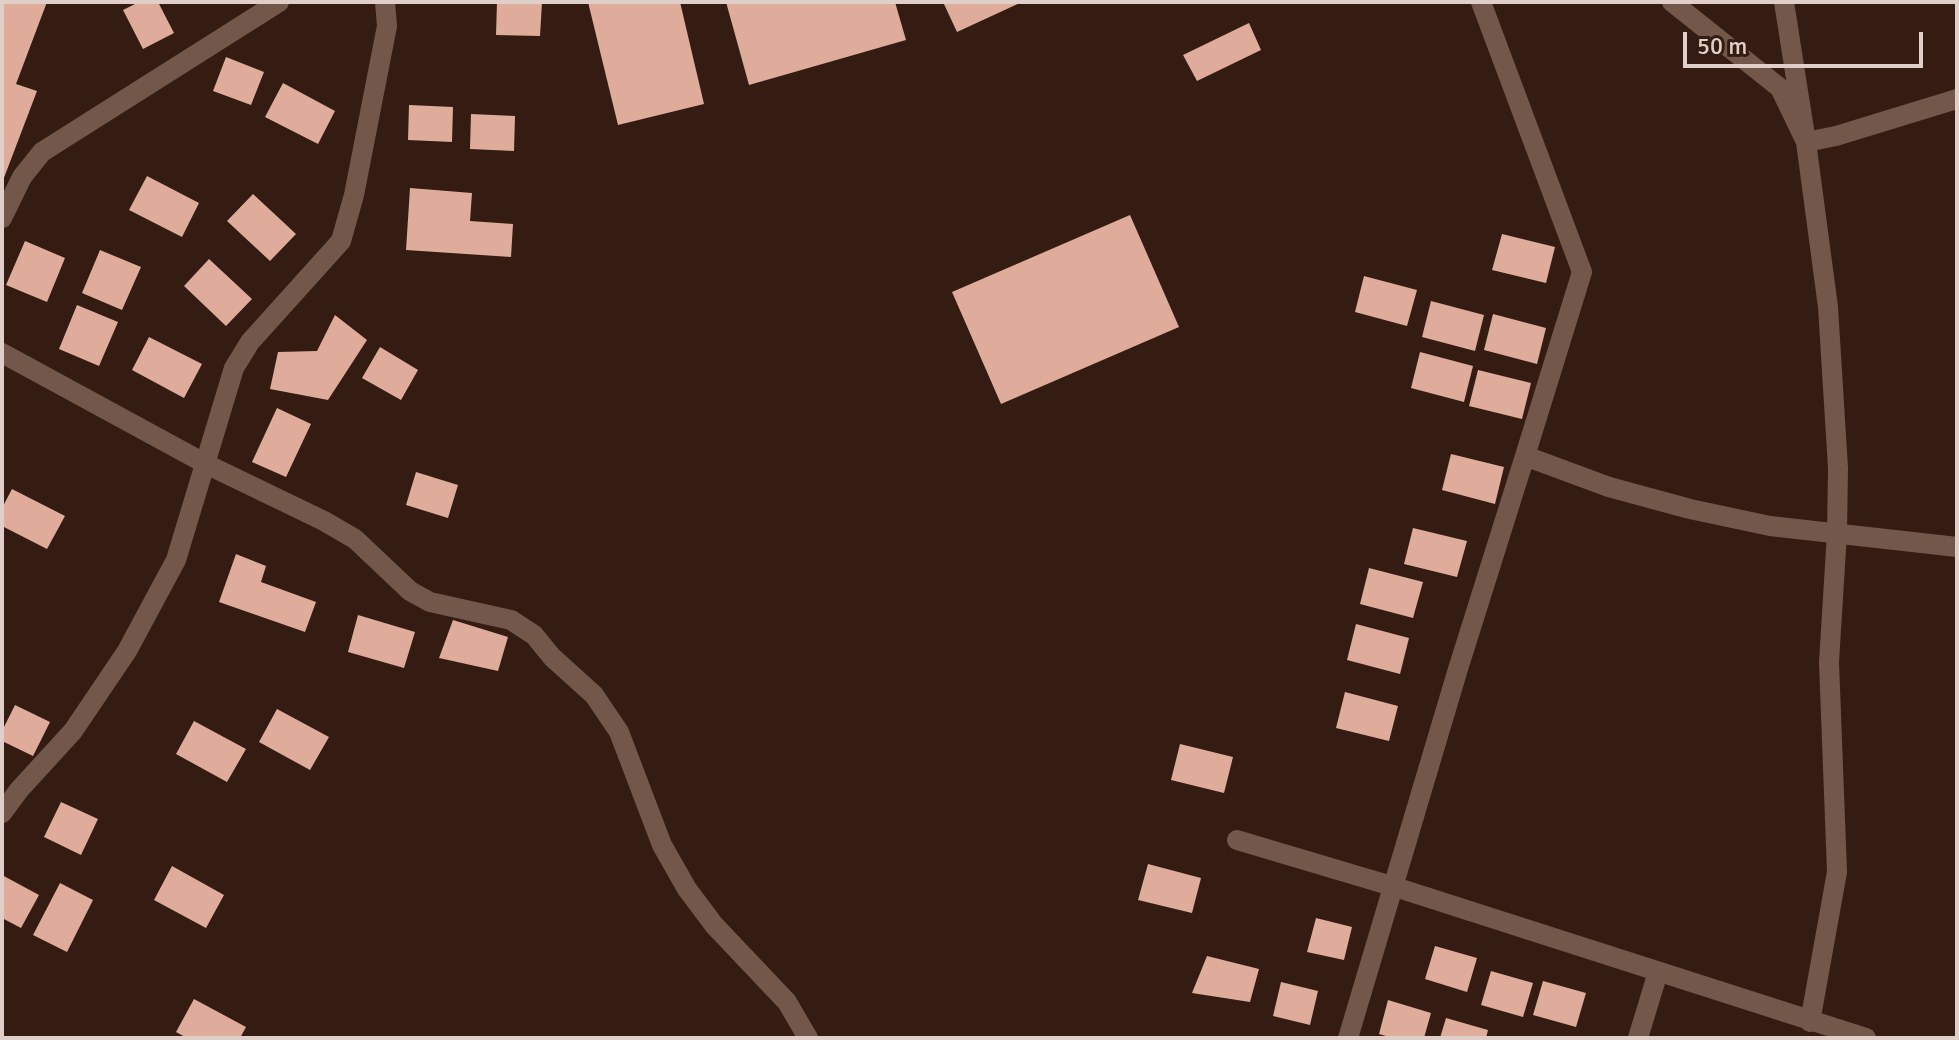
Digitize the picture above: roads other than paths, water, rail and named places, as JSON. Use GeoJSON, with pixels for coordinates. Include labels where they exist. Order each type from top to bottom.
{"type":"FeatureCollection","features":[{"type":"Feature","properties":{"kind":"street"},"geometry":{"type":"LineString","coordinates":[[2,218],[22,177],[42,152],[279,2]]}},
{"type":"Feature","properties":{"kind":"street"},"geometry":{"type":"LineString","coordinates":[[2,813],[73,731],[127,651],[176,560],[234,368],[250,342],[341,241],[354,195],[387,26],[385,2]]}},
{"type":"Feature","properties":{"kind":"street"},"geometry":{"type":"LineString","coordinates":[[1348,1038],[1458,669],[1582,272],[1481,2]]}},
{"type":"Feature","properties":{"kind":"street"},"geometry":{"type":"LineString","coordinates":[[1672,2],[1780,88],[1806,142]]}},
{"type":"Feature","properties":{"kind":"street"},"geometry":{"type":"LineString","coordinates":[[1784,2],[1828,307],[1835,386],[1837,533],[1829,662],[1837,872],[1810,1022]]}},
{"type":"Feature","properties":{"kind":"street"},"geometry":{"type":"LineString","coordinates":[[1806,142],[1836,136],[1957,99]]}},
{"type":"Feature","properties":{"kind":"street"},"geometry":{"type":"LineString","coordinates":[[2,353],[206,464],[355,539],[410,591],[430,602],[511,620],[534,635],[552,657],[594,695],[619,732],[662,845],[687,889],[714,925],[787,1002],[808,1038]]}},
{"type":"Feature","properties":{"kind":"street"},"geometry":{"type":"LineString","coordinates":[[1525,456],[1609,487],[1770,526],[1957,547]]}},
{"type":"Feature","properties":{"kind":"street"},"geometry":{"type":"LineString","coordinates":[[1237,840],[1395,887],[1866,1038]]}},
{"type":"Feature","properties":{"kind":"street"},"geometry":{"type":"LineString","coordinates":[[1638,1038],[1658,972]]}}]}
